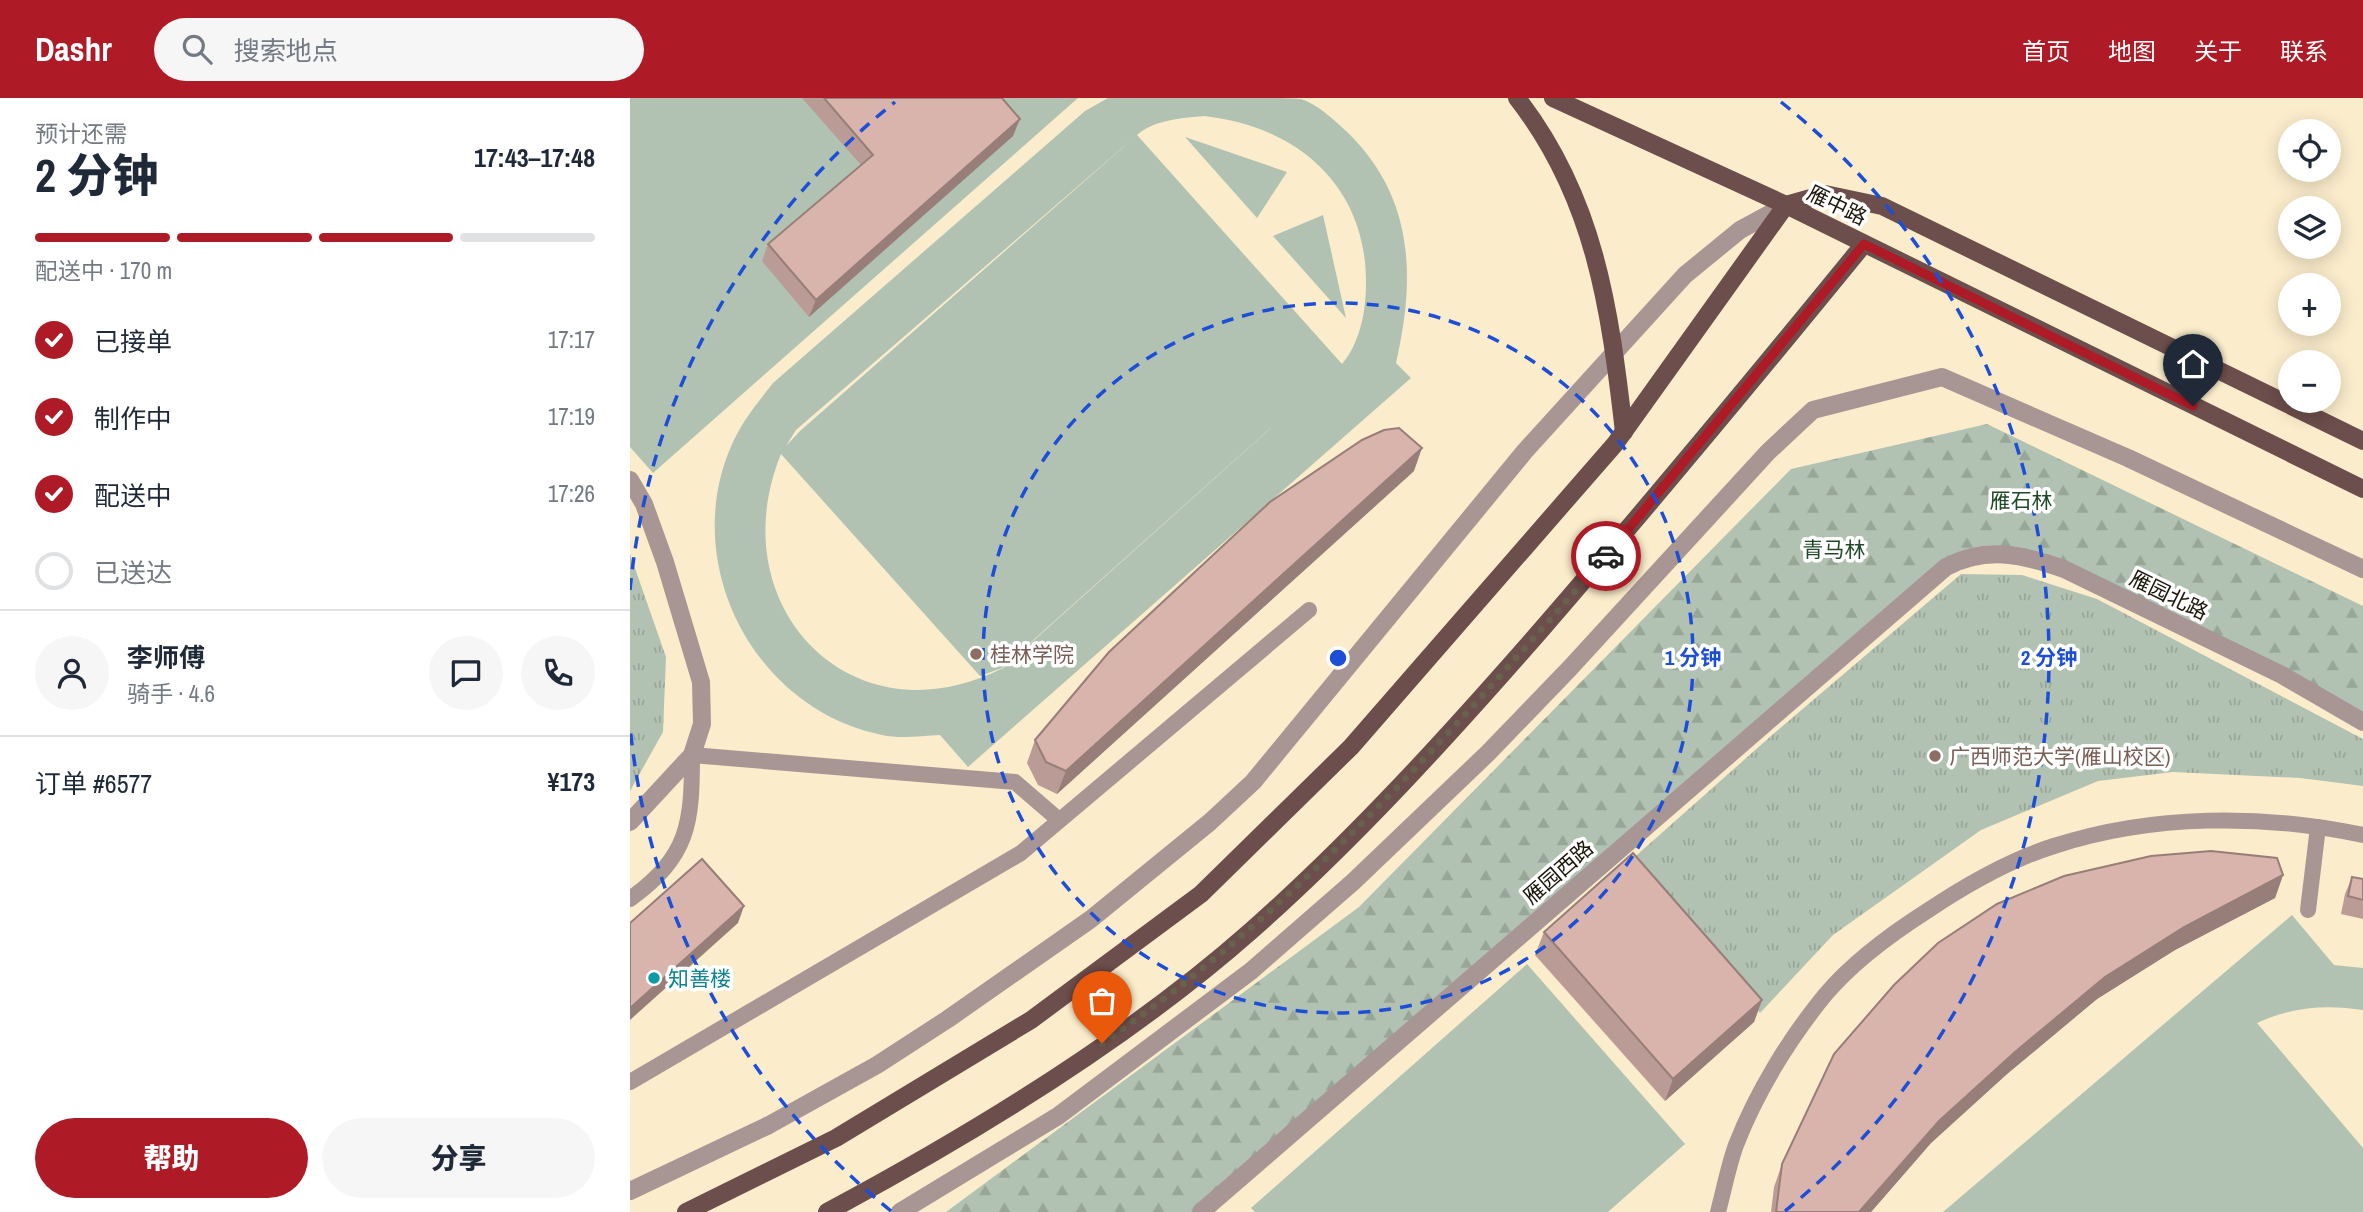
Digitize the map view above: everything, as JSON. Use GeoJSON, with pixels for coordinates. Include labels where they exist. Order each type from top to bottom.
{"type":"FeatureCollection","features":[{"type":"Feature","properties":{"kind":"main road"},"geometry":{"type":"LineString","coordinates":[[1517,98],[1541,128],[1565,173],[1584,218],[1605,291],[1624,432]]}},
{"type":"Feature","properties":{"kind":"main road"},"geometry":{"type":"LineString","coordinates":[[686,1212],[836,1138],[1031,1020],[1202,894],[1351,747],[1624,432],[1786,205],[1564,101]]}},
{"type":"Feature","properties":{"kind":"main road","name":"雁中路"},"geometry":{"type":"LineString","coordinates":[[1786,205],[1825,194],[1882,206],[2363,441]]}},
{"type":"Feature","properties":{"kind":"main road","name":"雁中路"},"geometry":{"type":"LineString","coordinates":[[1786,205],[2363,489]]}},
{"type":"Feature","properties":{"kind":"main road"},"geometry":{"type":"LineString","coordinates":[[827,1212],[904,1171],[1024,1096],[1141,1017],[1251,931],[1344,842],[1462,721],[1665,488],[1864,244]]}},
{"type":"Feature","properties":{"kind":"street"},"geometry":{"type":"LineString","coordinates":[[630,1191],[769,1125],[877,1065],[1091,919],[1210,822],[1253,782],[1525,451],[1685,275],[1722,243],[1786,205]]}},
{"type":"Feature","properties":{"kind":"street"},"geometry":{"type":"LineString","coordinates":[[900,1212],[1058,1116],[1251,971],[1333,900],[1497,743],[1768,452],[1813,411],[1942,377],[2128,458],[2363,569]]}},
{"type":"Feature","properties":{"kind":"street"},"geometry":{"type":"LineString","coordinates":[[630,480],[644,504],[665,562],[701,682],[702,724],[692,755],[630,822]]}},
{"type":"Feature","properties":{"kind":"street","name":"雁园北路"},"geometry":{"type":"LineString","coordinates":[[1946,567],[1980,554],[2000,553],[2036,559],[2063,569],[2282,675],[2363,722]]}},
{"type":"Feature","properties":{"kind":"street","name":"雁园西路"},"geometry":{"type":"LineString","coordinates":[[1204,1211],[1946,567]]}},
{"type":"Feature","properties":{"kind":"lane"},"geometry":{"type":"LineString","coordinates":[[630,1082],[1021,853],[1309,610]]}},
{"type":"Feature","properties":{"kind":"lane"},"geometry":{"type":"LineString","coordinates":[[630,899],[651,883],[685,838],[692,799],[692,755],[1015,782],[1059,820]]}},
{"type":"Feature","properties":{"kind":"lane"},"geometry":{"type":"LineString","coordinates":[[1718,1212],[1736,1145],[1775,1067],[1826,994],[1894,933],[1971,882],[2053,846],[2147,825],[2194,820],[2318,827],[2363,835]]}},
{"type":"Feature","properties":{"kind":"lane"},"geometry":{"type":"LineString","coordinates":[[2308,910],[2318,827]]}},
{"type":"Feature","properties":{"kind":"green space"},"geometry":{"type":"Polygon","coordinates":[[[630,98],[1078,98],[653,473],[630,447],[630,98]]]}},
{"type":"Feature","properties":{"kind":"green space"},"geometry":{"type":"Polygon","coordinates":[[[1108,98],[1282,98],[1301,99],[1330,117],[1368,155],[1385,182],[1397,209],[1407,268],[1406,299],[1396,363],[1411,378],[968,767],[940,735],[882,735],[836,720],[796,695],[763,662],[738,622],[722,579],[715,533],[719,486],[738,432],[773,383],[1085,111],[1108,98]],[[1204,116],[1151,126],[1137,135],[1342,364],[1361,326],[1366,284],[1363,249],[1354,217],[1339,190],[1320,167],[1296,147],[1268,133],[1237,122],[1204,116]],[[1136,136],[796,430],[786,446],[1136,136]],[[1339,367],[1002,668],[983,675],[1003,668],[1339,367]],[[781,454],[767,510],[768,562],[784,609],[812,647],[850,674],[896,688],[948,687],[980,676],[781,454]]]}},
{"type":"Feature","properties":{"kind":"green space"},"geometry":{"type":"Polygon","coordinates":[[[1185,137],[1287,172],[1257,218],[1185,137]]]}},
{"type":"Feature","properties":{"kind":"green space"},"geometry":{"type":"Polygon","coordinates":[[[1323,215],[1346,318],[1273,236],[1323,215]]]}},
{"type":"Feature","properties":{"kind":"green space","name":"青马林"},"geometry":{"type":"Polygon","coordinates":[[[1987,424],[2363,606],[2363,722],[2063,569],[1961,559],[1201,1212],[946,1212],[1359,907],[1791,469],[1987,424]]]}},
{"type":"Feature","properties":{"kind":"green space"},"geometry":{"type":"Polygon","coordinates":[[[630,554],[666,657],[663,732],[630,791],[630,554]]]}},
{"type":"Feature","properties":{"kind":"green space"},"geometry":{"type":"Polygon","coordinates":[[[1961,574],[2022,575],[2097,599],[2363,739],[2363,786],[2300,778],[2173,772],[2098,781],[1981,830],[1833,935],[1760,1013],[1629,862],[1771,736],[1961,574]]]}},
{"type":"Feature","properties":{"kind":"green space"},"geometry":{"type":"Polygon","coordinates":[[[2292,915],[2334,965],[2363,968],[2363,1010],[2309,1008],[2283,1013],[2257,1023],[2363,1148],[2363,1212],[1943,1212],[2292,915]]]}},
{"type":"Feature","properties":{"kind":"green space"},"geometry":{"type":"Polygon","coordinates":[[[1527,964],[1685,1144],[1608,1212],[1255,1212],[1251,1208],[1527,964]]]}},
{"type":"Feature","properties":{"kind":"building"},"geometry":{"type":"Polygon","coordinates":[[[824,98],[1002,98],[1020,119],[816,300],[768,244],[873,155],[824,98]]]}},
{"type":"Feature","properties":{"kind":"building"},"geometry":{"type":"Polygon","coordinates":[[[1399,428],[1422,448],[1066,771],[1046,762],[1035,740],[1109,652],[1270,502],[1362,440],[1384,430],[1399,428]]]}},
{"type":"Feature","properties":{"kind":"building"},"geometry":{"type":"Polygon","coordinates":[[[2211,851],[2277,858],[2283,875],[2184,927],[2105,977],[2015,1052],[1939,1121],[1859,1212],[1776,1212],[1782,1164],[1834,1054],[1894,985],[1938,943],[1997,904],[2064,876],[2151,856],[2211,851]]]}},
{"type":"Feature","properties":{"kind":"building"},"geometry":{"type":"Polygon","coordinates":[[[1633,853],[1762,1000],[1673,1079],[1544,932],[1633,853]]]}},
{"type":"Feature","properties":{"kind":"building","name":"知善楼"},"geometry":{"type":"Polygon","coordinates":[[[702,859],[744,906],[630,1008],[630,923],[702,859]]]}},
{"type":"Feature","properties":{"kind":"building"},"geometry":{"type":"Polygon","coordinates":[[[2352,877],[2363,879],[2363,900],[2348,896],[2352,877]]]}},
{"type":"Feature","properties":{"kind":"way so far"},"geometry":{"type":"LineString","coordinates":[[1102,1043],[1141,1017],[1251,931],[1344,842],[1462,721],[1606,556]]}},
{"type":"Feature","properties":{"kind":"place","name":"桂林学院"},"geometry":{"type":"Point","coordinates":[976,654]}},
{"type":"Feature","properties":{"kind":"place","name":"广西师范大学(雁山校区)"},"geometry":{"type":"Point","coordinates":[1935,756]}},
{"type":"Feature","properties":{"kind":"place","name":"知善楼"},"geometry":{"type":"Point","coordinates":[654,978]}},
{"type":"Feature","properties":{"kind":"route"},"geometry":{"type":"LineString","coordinates":[[1606,556],[1665,488],[1864,244],[2193,406]]}},
{"type":"Feature","properties":{"kind":"park label","name":"雁石林"},"geometry":{"type":"Point","coordinates":[2021,500]}}]}
